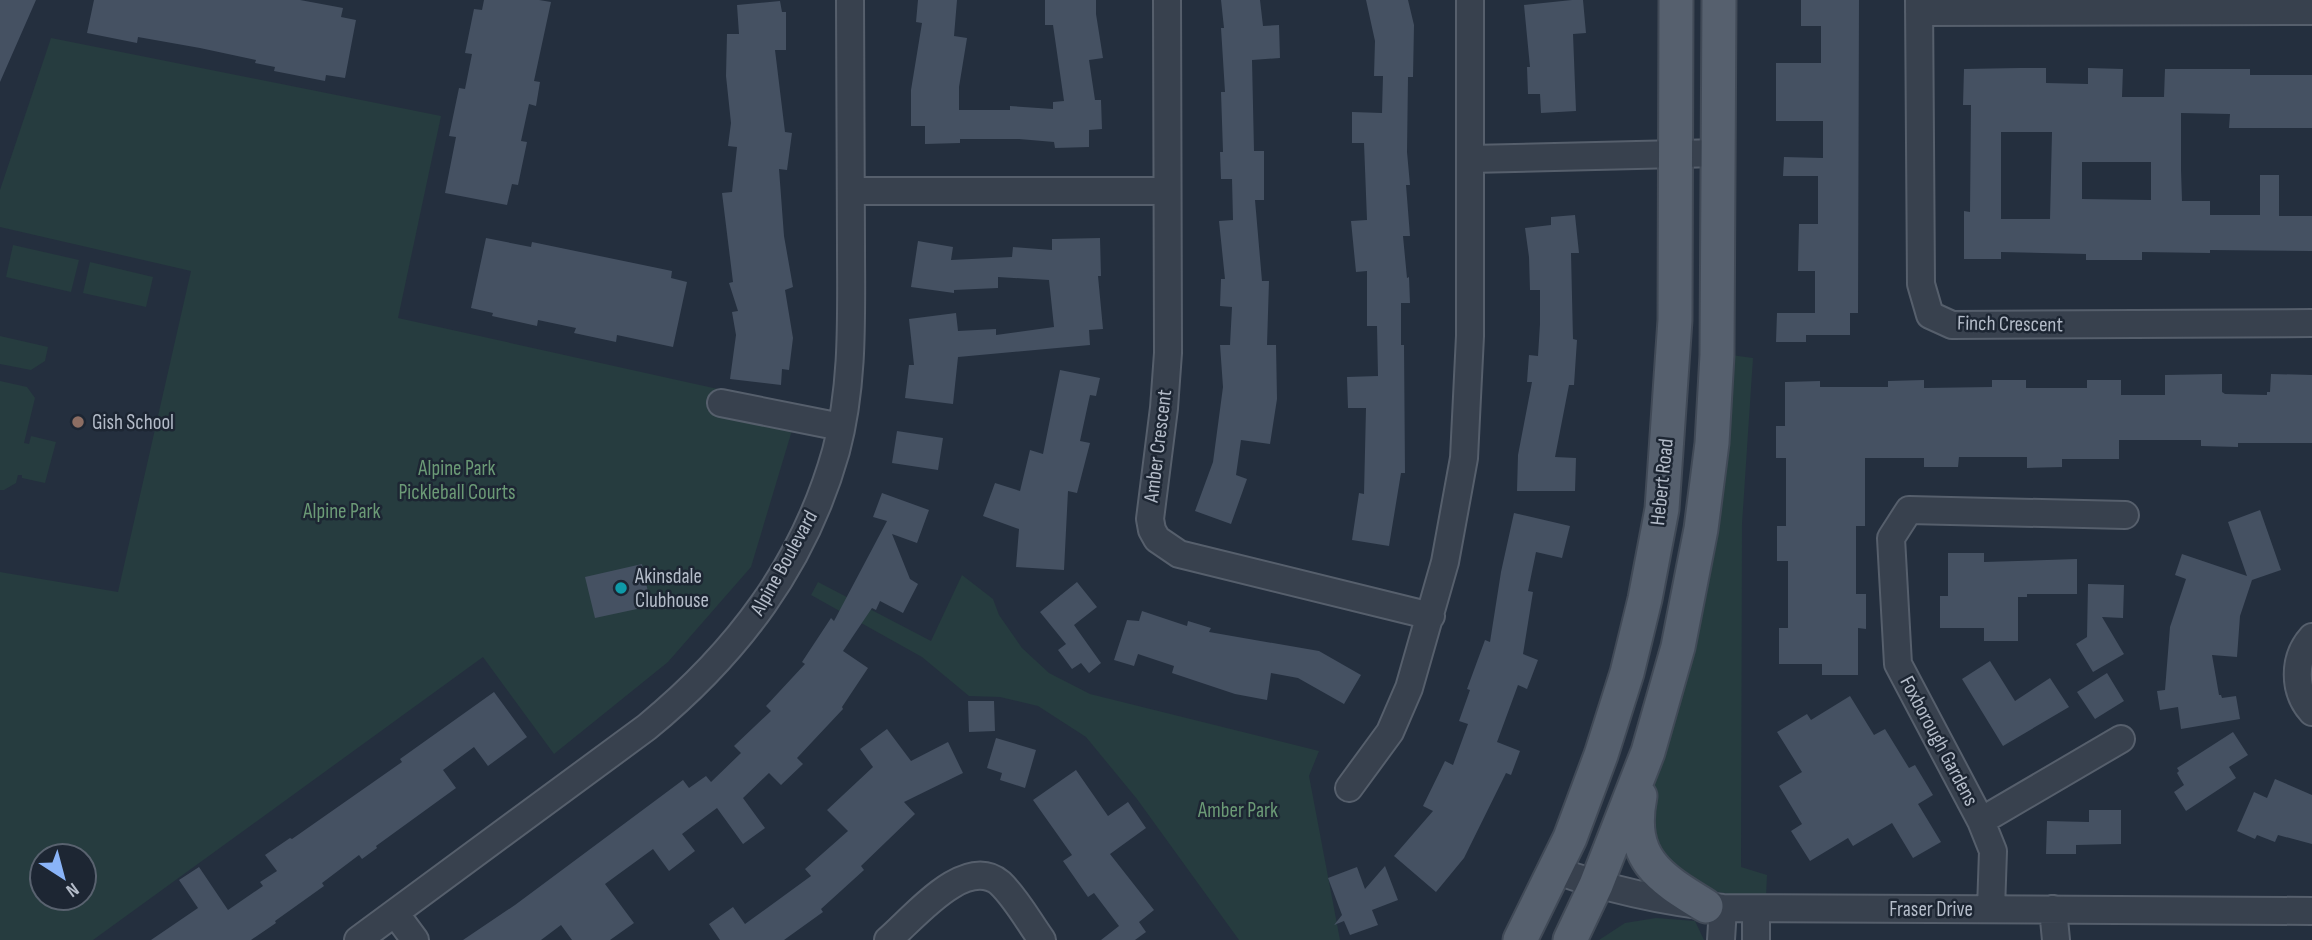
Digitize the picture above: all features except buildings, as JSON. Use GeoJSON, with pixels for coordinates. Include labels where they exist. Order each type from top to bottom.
{"type":"FeatureCollection","features":[{"type":"Feature","properties":{"kind":"main road","name":"Hebert Road"},"geometry":{"type":"LineString","coordinates":[[1520,940],[1555,870],[1601,755],[1627,673],[1662,509],[1675,320],[1676,0]]}},
{"type":"Feature","properties":{"kind":"main road","name":"Hebert Road"},"geometry":{"type":"LineString","coordinates":[[1570,940],[1596,885],[1648,752],[1678,647],[1701,529],[1712,443],[1717,355],[1719,0]]}},
{"type":"Feature","properties":{"kind":"main road"},"geometry":{"type":"LineString","coordinates":[[1648,752],[1637,813],[1641,849],[1657,872],[1677,888],[1715,907]]}},
{"type":"Feature","properties":{"kind":"street","name":"Alpine Boulevard"},"geometry":{"type":"LineString","coordinates":[[358,940],[647,727],[701,680],[744,632],[770,596],[801,540],[829,472],[841,426],[849,364],[850,0]]}},
{"type":"Feature","properties":{"kind":"street","name":"Amber Crescent"},"geometry":{"type":"LineString","coordinates":[[1167,0],[1167,380],[1150,506],[1152,530],[1157,539],[1179,554],[1431,615]]}},
{"type":"Feature","properties":{"kind":"street"},"geometry":{"type":"LineString","coordinates":[[1349,788],[1390,732],[1409,688],[1445,562],[1464,458],[1470,364],[1470,0]]}},
{"type":"Feature","properties":{"kind":"street","name":"Finch Crescent"},"geometry":{"type":"LineString","coordinates":[[2312,11],[1919,6],[1921,284],[1930,316],[1952,325],[2312,323]]}},
{"type":"Feature","properties":{"kind":"street"},"geometry":{"type":"LineString","coordinates":[[1470,159],[1719,153]]}},
{"type":"Feature","properties":{"kind":"street"},"geometry":{"type":"LineString","coordinates":[[851,191],[1166,191]]}},
{"type":"Feature","properties":{"kind":"street"},"geometry":{"type":"LineString","coordinates":[[721,404],[841,426]]}},
{"type":"Feature","properties":{"kind":"street","name":"Foxborough Gardens"},"geometry":{"type":"LineString","coordinates":[[2121,739],[1981,821],[1898,664],[1891,538],[1909,510],[2125,515]]}},
{"type":"Feature","properties":{"kind":"street"},"geometry":{"type":"LineString","coordinates":[[2312,637],[2301,653],[2297,676],[2303,699],[2312,712]]}},
{"type":"Feature","properties":{"kind":"street"},"geometry":{"type":"LineString","coordinates":[[1981,821],[1993,851],[1991,909]]}},
{"type":"Feature","properties":{"kind":"street","name":"Fraser Drive"},"geometry":{"type":"LineString","coordinates":[[1555,870],[1596,885],[1715,907],[2312,911]]}},
{"type":"Feature","properties":{"kind":"street"},"geometry":{"type":"LineString","coordinates":[[888,940],[950,885],[982,874],[999,883],[1042,940]]}},
{"type":"Feature","properties":{"kind":"street"},"geometry":{"type":"LineString","coordinates":[[1715,907],[1721,940]]}},
{"type":"Feature","properties":{"kind":"street"},"geometry":{"type":"LineString","coordinates":[[1756,909],[1756,940]]}},
{"type":"Feature","properties":{"kind":"street"},"geometry":{"type":"LineString","coordinates":[[2053,909],[2056,940]]}},
{"type":"Feature","properties":{"kind":"street"},"geometry":{"type":"LineString","coordinates":[[395,913],[415,940]]}},
{"type":"Feature","properties":{"kind":"green space","name":"Alpine Park"},"geometry":{"type":"Polygon","coordinates":[[[51,38],[441,116],[398,318],[799,407],[751,567],[668,662],[554,754],[483,657],[93,940],[0,940],[0,572],[118,592],[191,271],[0,227],[0,190],[51,38]]]}},
{"type":"Feature","properties":{"kind":"green space"},"geometry":{"type":"Polygon","coordinates":[[[13,245],[79,260],[71,292],[6,277],[13,245]]]}},
{"type":"Feature","properties":{"kind":"green space"},"geometry":{"type":"Polygon","coordinates":[[[90,262],[153,277],[146,307],[83,293],[90,262]]]}},
{"type":"Feature","properties":{"kind":"green space"},"geometry":{"type":"Polygon","coordinates":[[[0,336],[48,347],[45,361],[31,370],[0,364],[0,336]]]}},
{"type":"Feature","properties":{"kind":"green space"},"geometry":{"type":"Polygon","coordinates":[[[1731,355],[1753,358],[1742,524],[1741,867],[1767,875],[1766,897],[1727,894],[1694,882],[1680,873],[1659,844],[1650,811],[1649,790],[1731,355]]]}},
{"type":"Feature","properties":{"kind":"green space"},"geometry":{"type":"Polygon","coordinates":[[[0,381],[27,387],[35,398],[24,443],[29,444],[31,436],[56,442],[45,483],[18,475],[16,483],[0,490],[0,381]]]}},
{"type":"Feature","properties":{"kind":"green space","name":"Amber Park"},"geometry":{"type":"Polygon","coordinates":[[[962,575],[993,599],[999,615],[1022,648],[1049,673],[1090,694],[1319,751],[1309,776],[1340,940],[1239,940],[1137,799],[1086,737],[1038,706],[1000,697],[969,696],[922,657],[811,595],[818,582],[931,641],[962,575]]]}},
{"type":"Feature","properties":{"kind":"green space"},"geometry":{"type":"Polygon","coordinates":[[[1656,918],[1695,921],[1704,940],[1599,940],[1625,923],[1656,918]]]}},
{"type":"Feature","properties":{"kind":"place","name":"Gish School"},"geometry":{"type":"Point","coordinates":[78,422]}},
{"type":"Feature","properties":{"kind":"place","name":"Akinsdale Clubhouse"},"geometry":{"type":"Point","coordinates":[621,588]}},
{"type":"Feature","properties":{"kind":"park label","name":"Alpine Park Pickleball Courts"},"geometry":{"type":"Point","coordinates":[457,480]}}]}
